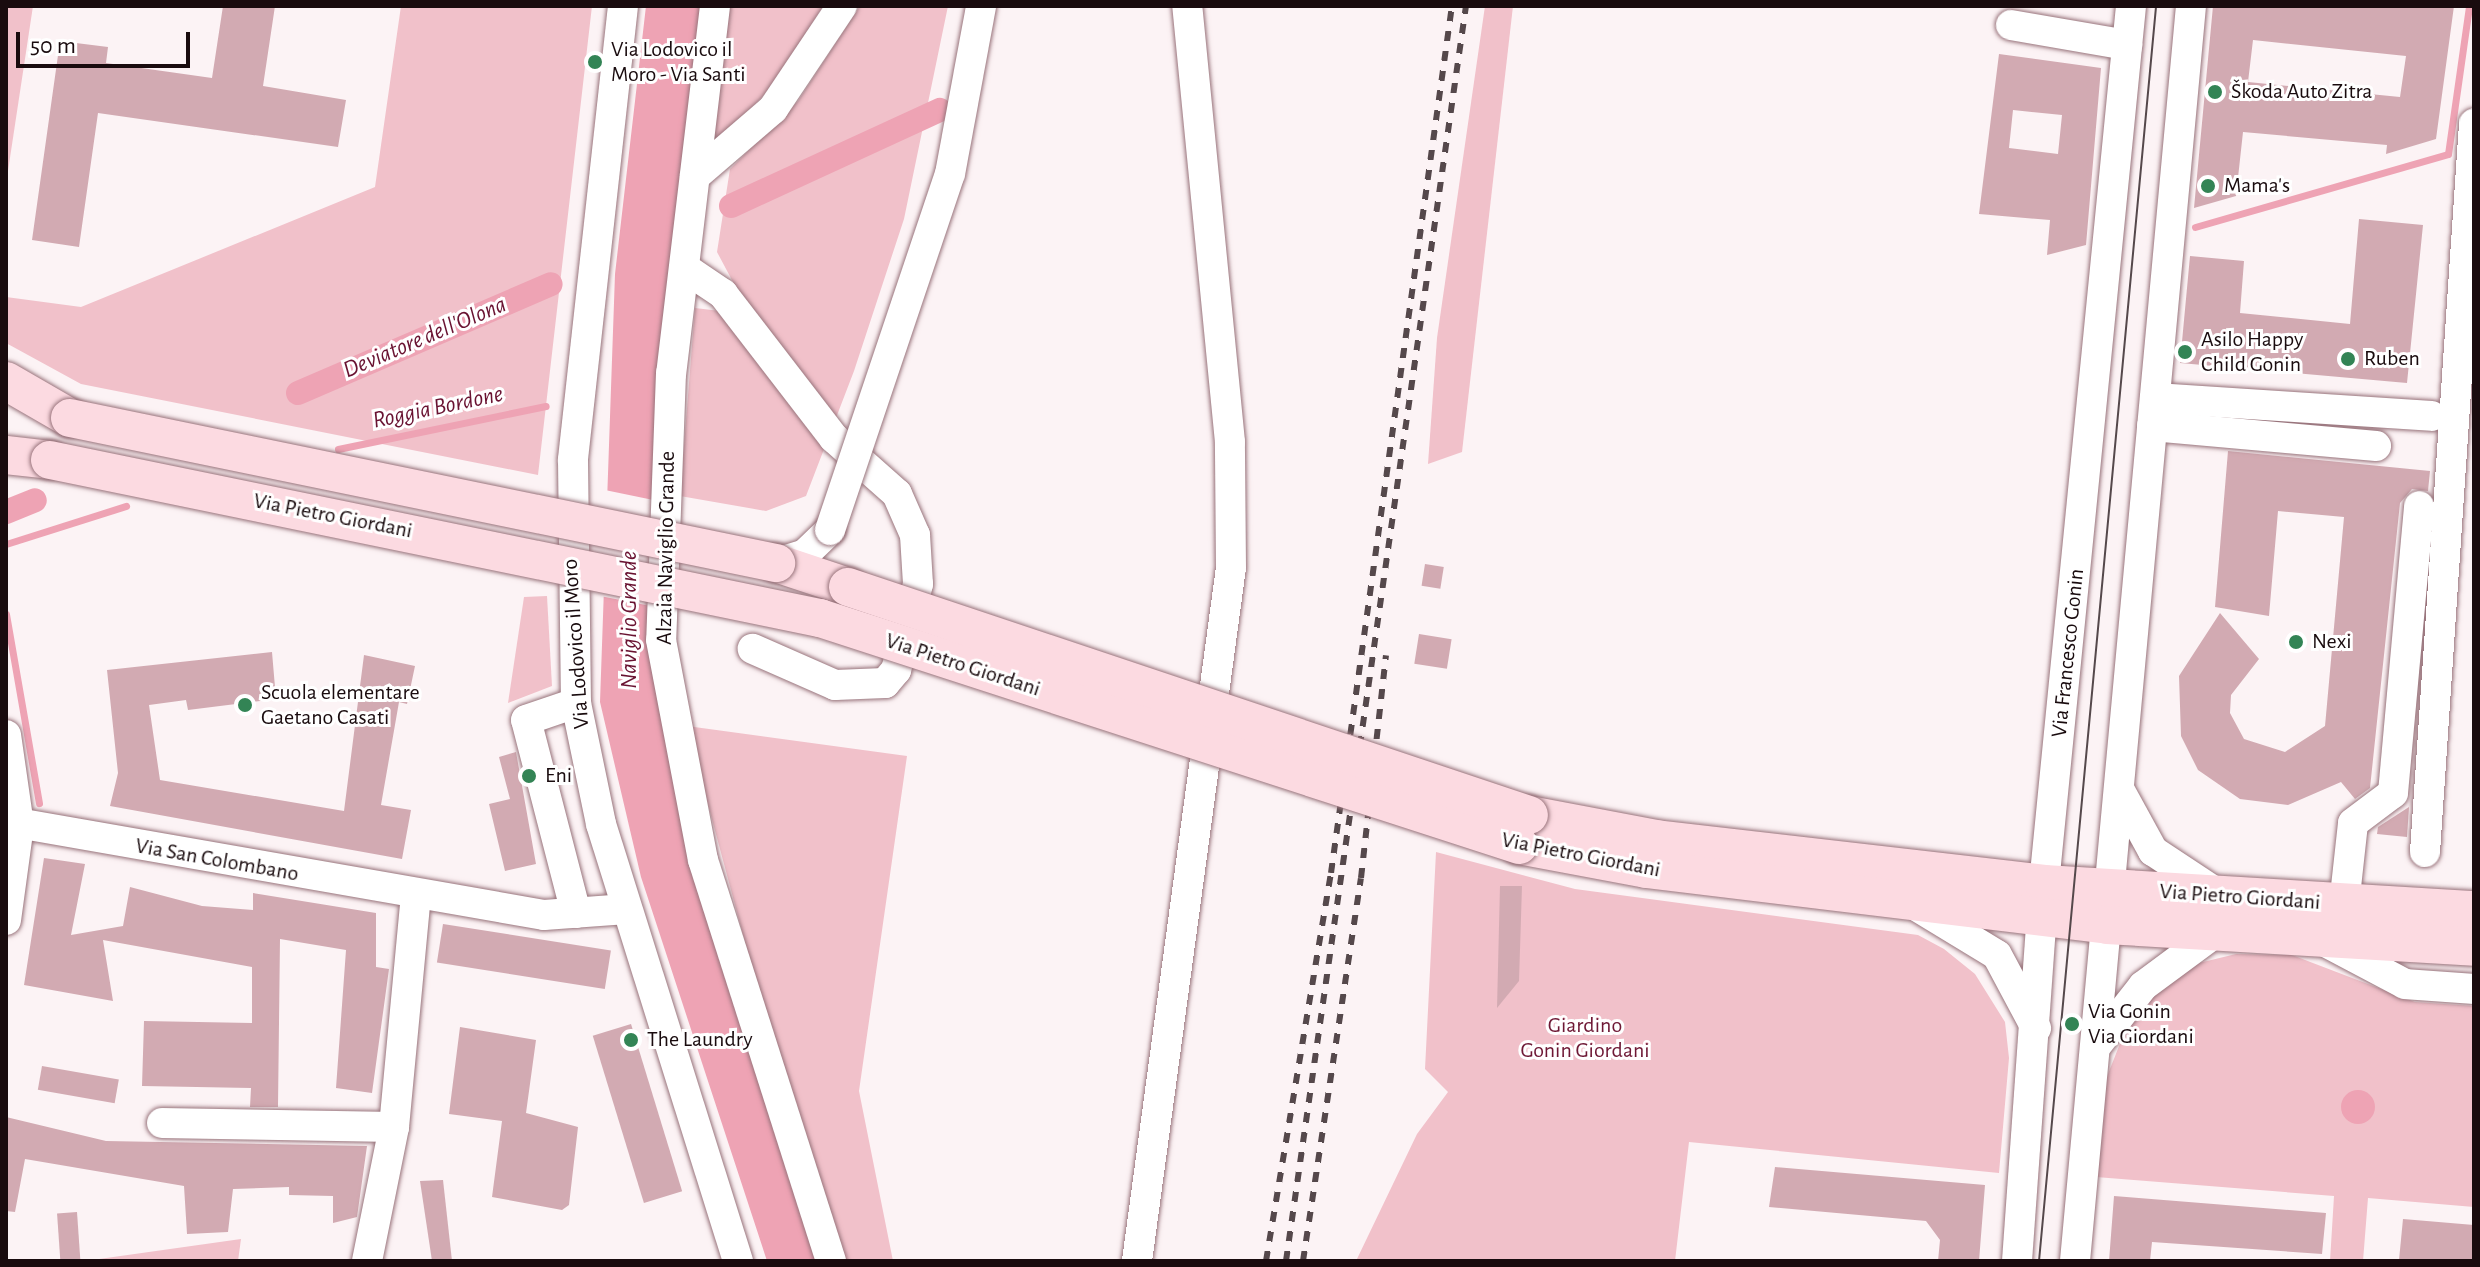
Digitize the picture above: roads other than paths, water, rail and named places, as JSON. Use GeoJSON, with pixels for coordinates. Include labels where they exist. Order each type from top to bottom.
{"type":"FeatureCollection","features":[{"type":"Feature","properties":{"kind":"main road","name":"Via Pietro Giordani"},"geometry":{"type":"LineString","coordinates":[[6,381],[70,418],[776,563],[1524,830],[1656,839],[2042,901],[2108,907],[2220,914],[2344,905],[2474,910]]}},
{"type":"Feature","properties":{"kind":"main road","name":"Via Pietro Giordani"},"geometry":{"type":"LineString","coordinates":[[6,455],[50,460],[805,614],[1524,830],[1910,903],[2042,901]]}},
{"type":"Feature","properties":{"kind":"main road","name":"Via Pietro Giordani"},"geometry":{"type":"LineString","coordinates":[[2220,914],[2318,938],[2474,947]]}},
{"type":"Feature","properties":{"kind":"street","name":"Via Lodovico il Moro"},"geometry":{"type":"LineString","coordinates":[[623,6],[573,460],[576,703],[601,824],[738,1261]]}},
{"type":"Feature","properties":{"kind":"street","name":"Alzaia Naviglio Grande"},"geometry":{"type":"LineString","coordinates":[[715,6],[686,269],[671,373],[661,640],[674,724],[703,860],[831,1261]]}},
{"type":"Feature","properties":{"kind":"street"},"geometry":{"type":"LineString","coordinates":[[695,176],[773,109],[842,6]]}},
{"type":"Feature","properties":{"kind":"street"},"geometry":{"type":"LineString","coordinates":[[848,587],[833,565],[830,530],[950,174],[981,6]]}},
{"type":"Feature","properties":{"kind":"street"},"geometry":{"type":"LineString","coordinates":[[1137,1261],[1231,568],[1230,442],[1187,6]]}},
{"type":"Feature","properties":{"kind":"street","name":"Via Francesco Gonin"},"geometry":{"type":"LineString","coordinates":[[2017,1261],[2037,1030],[2042,901],[2131,6]]}},
{"type":"Feature","properties":{"kind":"street"},"geometry":{"type":"LineString","coordinates":[[2075,1261],[2191,6]]}},
{"type":"Feature","properties":{"kind":"street"},"geometry":{"type":"LineString","coordinates":[[2011,25],[2127,45]]}},
{"type":"Feature","properties":{"kind":"street"},"geometry":{"type":"LineString","coordinates":[[2425,852],[2474,124]]}},
{"type":"Feature","properties":{"kind":"street"},"geometry":{"type":"LineString","coordinates":[[686,269],[723,294],[834,438],[897,494],[915,535],[918,584],[896,670],[885,683],[835,685],[753,649]]}},
{"type":"Feature","properties":{"kind":"street"},"geometry":{"type":"LineString","coordinates":[[2153,412],[2431,416]]}},
{"type":"Feature","properties":{"kind":"street"},"geometry":{"type":"LineString","coordinates":[[2153,412],[2376,446]]}},
{"type":"Feature","properties":{"kind":"street"},"geometry":{"type":"LineString","coordinates":[[2344,905],[2353,823],[2393,793],[2419,506]]}},
{"type":"Feature","properties":{"kind":"street"},"geometry":{"type":"LineString","coordinates":[[776,563],[805,554],[830,530]]}},
{"type":"Feature","properties":{"kind":"street"},"geometry":{"type":"LineString","coordinates":[[576,703],[517,713],[576,913]]}},
{"type":"Feature","properties":{"kind":"street"},"geometry":{"type":"LineString","coordinates":[[6,735],[12,823],[6,920]]}},
{"type":"Feature","properties":{"kind":"street"},"geometry":{"type":"LineString","coordinates":[[2119,789],[2153,851],[2220,914]]}},
{"type":"Feature","properties":{"kind":"street","name":"Via San Colombano"},"geometry":{"type":"LineString","coordinates":[[12,823],[544,915],[627,909]]}},
{"type":"Feature","properties":{"kind":"street"},"geometry":{"type":"LineString","coordinates":[[553,832],[601,824]]}},
{"type":"Feature","properties":{"kind":"street"},"geometry":{"type":"LineString","coordinates":[[367,1261],[394,1127],[416,894]]}},
{"type":"Feature","properties":{"kind":"street","name":"Via Pietro Giordani"},"geometry":{"type":"LineString","coordinates":[[1910,903],[1997,955],[2037,1030]]}},
{"type":"Feature","properties":{"kind":"street","name":"Via Pietro Giordani"},"geometry":{"type":"LineString","coordinates":[[2095,1048],[2143,986],[2220,914]]}},
{"type":"Feature","properties":{"kind":"street","name":"Via Pietro Giordani"},"geometry":{"type":"LineString","coordinates":[[2318,938],[2405,984],[2474,989]]}},
{"type":"Feature","properties":{"kind":"street"},"geometry":{"type":"LineString","coordinates":[[162,1123],[394,1127]]}},
{"type":"Feature","properties":{"kind":"water","name":"Naviglio Grande"},"geometry":{"type":"Polygon","coordinates":[[[646,6],[704,6],[655,652],[823,1261],[767,1261],[641,877],[600,702],[615,274],[646,6]]]}},
{"type":"Feature","properties":{"kind":"water"},"geometry":{"type":"Polygon","coordinates":[[[2358,1090],[2370,1095],[2375,1107],[2370,1119],[2358,1124],[2346,1119],[2341,1107],[2346,1095],[2358,1090]]]}},
{"type":"Feature","properties":{"kind":"waterway"},"geometry":{"type":"LineString","coordinates":[[2195,227],[2448,154],[2469,6]]}},
{"type":"Feature","properties":{"kind":"waterway","name":"Deviatore dell'Olona"},"geometry":{"type":"LineString","coordinates":[[731,206],[940,110]]}},
{"type":"Feature","properties":{"kind":"waterway","name":"Deviatore dell'Olona"},"geometry":{"type":"LineString","coordinates":[[298,393],[551,284]]}},
{"type":"Feature","properties":{"kind":"waterway","name":"Roggia Bordone"},"geometry":{"type":"LineString","coordinates":[[338,449],[546,406]]}},
{"type":"Feature","properties":{"kind":"waterway","name":"Deviatore dell'Olona"},"geometry":{"type":"LineString","coordinates":[[6,512],[35,500]]}},
{"type":"Feature","properties":{"kind":"waterway","name":"Roggia Bordone"},"geometry":{"type":"LineString","coordinates":[[6,544],[126,506]]}},
{"type":"Feature","properties":{"kind":"waterway","name":"Roggia Bordone"},"geometry":{"type":"LineString","coordinates":[[6,614],[39,803]]}},
{"type":"Feature","properties":{"kind":"tram line"},"geometry":{"type":"LineString","coordinates":[[2039,1261],[2156,6]]}},
{"type":"Feature","properties":{"kind":"railway"},"geometry":{"type":"LineString","coordinates":[[1266,1261],[1331,873],[1452,6]]}},
{"type":"Feature","properties":{"kind":"railway"},"geometry":{"type":"LineString","coordinates":[[1286,1261],[1466,6]]}},
{"type":"Feature","properties":{"kind":"railway"},"geometry":{"type":"LineString","coordinates":[[1303,1261],[1361,878],[1386,655]]}},
{"type":"Feature","properties":{"kind":"place","name":"Via Lodovico il Moro - Via Santi"},"geometry":{"type":"Point","coordinates":[595,62]}},
{"type":"Feature","properties":{"kind":"place","name":"Škoda Auto Zitra"},"geometry":{"type":"Point","coordinates":[2215,92]}},
{"type":"Feature","properties":{"kind":"place","name":"Mama's"},"geometry":{"type":"Point","coordinates":[2208,186]}},
{"type":"Feature","properties":{"kind":"place","name":"Asilo Happy Child Gonin"},"geometry":{"type":"Point","coordinates":[2185,352]}},
{"type":"Feature","properties":{"kind":"place","name":"Ruben"},"geometry":{"type":"Point","coordinates":[2348,359]}},
{"type":"Feature","properties":{"kind":"place","name":"Nexi"},"geometry":{"type":"Point","coordinates":[2296,642]}},
{"type":"Feature","properties":{"kind":"place","name":"Scuola elementare Gaetano Casati"},"geometry":{"type":"Point","coordinates":[245,705]}},
{"type":"Feature","properties":{"kind":"place","name":"Eni"},"geometry":{"type":"Point","coordinates":[529,776]}},
{"type":"Feature","properties":{"kind":"place","name":"Via Gonin Via Giordani"},"geometry":{"type":"Point","coordinates":[2072,1024]}},
{"type":"Feature","properties":{"kind":"place","name":"The Laundry"},"geometry":{"type":"Point","coordinates":[631,1040]}},
{"type":"Feature","properties":{"kind":"park label","name":"Giardino Gonin Giordani"},"geometry":{"type":"Point","coordinates":[1585,1038]}}]}
